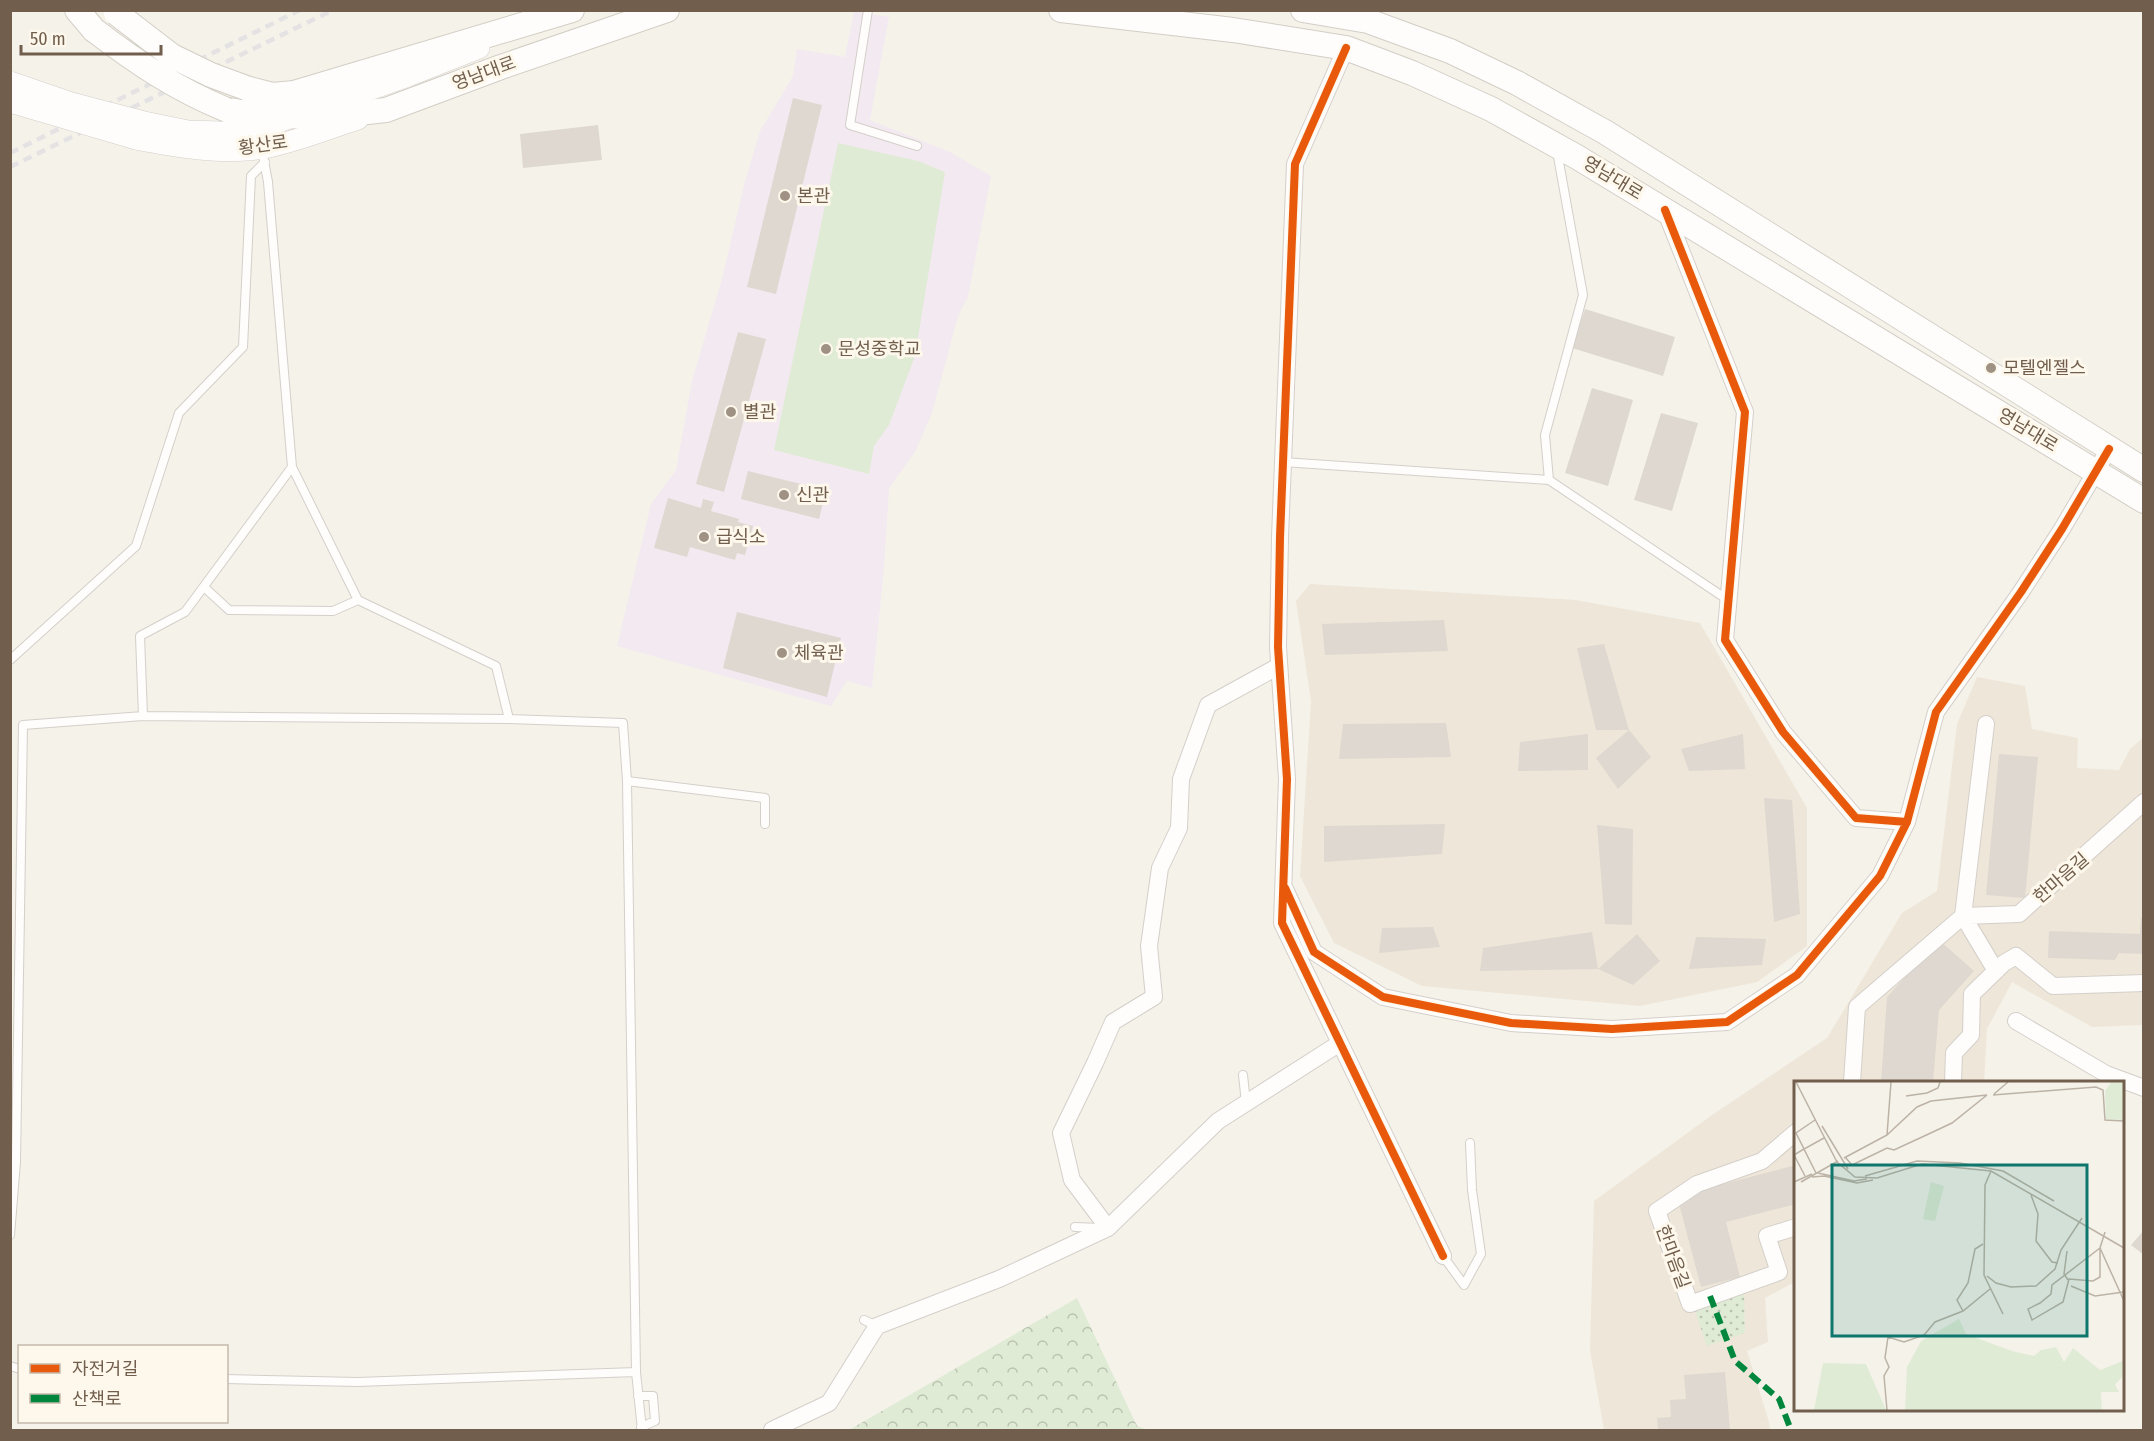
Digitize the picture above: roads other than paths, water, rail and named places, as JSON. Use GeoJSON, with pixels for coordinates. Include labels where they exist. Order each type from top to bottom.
{"type":"FeatureCollection","features":[{"type":"Feature","properties":{"kind":"main road","name":"영남대로"},"geometry":{"type":"LineString","coordinates":[[77,10],[94,30],[135,62],[169,83],[227,110],[264,116],[339,116],[386,110],[501,67],[667,10]]}},
{"type":"Feature","properties":{"kind":"main road","name":"영남대로"},"geometry":{"type":"LineString","coordinates":[[1061,10],[1233,30],[1346,48],[1412,73],[1491,108],[1665,210],[2144,501]]}},
{"type":"Feature","properties":{"kind":"main road","name":"영남대로"},"geometry":{"type":"LineString","coordinates":[[1303,10],[1368,21],[1450,51],[1517,83],[1605,132],[2144,470]]}},
{"type":"Feature","properties":{"kind":"main road","name":"영남대로"},"geometry":{"type":"LineString","coordinates":[[115,12],[172,56],[211,75],[273,95],[294,93],[564,13]]}},
{"type":"Feature","properties":{"kind":"street","name":"영남대로"},"geometry":{"type":"LineString","coordinates":[[299,116],[408,76],[564,13]]}},
{"type":"Feature","properties":{"kind":"street"},"geometry":{"type":"LineString","coordinates":[[1346,48],[1295,164],[1279,570],[1279,666],[1287,779],[1282,923],[1443,1256]]}},
{"type":"Feature","properties":{"kind":"street"},"geometry":{"type":"LineString","coordinates":[[10,82],[71,103],[140,131]]}},
{"type":"Feature","properties":{"kind":"street"},"geometry":{"type":"LineString","coordinates":[[10,102],[140,131]]}},
{"type":"Feature","properties":{"kind":"street","name":"황산로"},"geometry":{"type":"LineString","coordinates":[[140,131],[181,148],[217,150],[286,143],[386,110]]}},
{"type":"Feature","properties":{"kind":"street","name":"황산로"},"geometry":{"type":"LineString","coordinates":[[261,146],[299,116]]}},
{"type":"Feature","properties":{"kind":"street"},"geometry":{"type":"LineString","coordinates":[[1665,210],[1745,412],[1725,640],[1783,732],[1856,818],[1907,822]]}},
{"type":"Feature","properties":{"kind":"street"},"geometry":{"type":"LineString","coordinates":[[1283,885],[1314,952],[1383,997],[1511,1023],[1612,1029],[1727,1022],[1797,975],[1880,876],[1907,822],[1936,712],[2021,592],[2109,449]]}},
{"type":"Feature","properties":{"kind":"street"},"geometry":{"type":"LineString","coordinates":[[1108,1228],[1072,1180],[1061,1133],[1113,1022],[1154,997],[1149,946],[1160,868],[1179,828],[1181,779],[1208,705],[1279,666]]}},
{"type":"Feature","properties":{"kind":"street"},"geometry":{"type":"LineString","coordinates":[[1986,724],[1963,916],[1996,971]]}},
{"type":"Feature","properties":{"kind":"street","name":"한마음길"},"geometry":{"type":"LineString","coordinates":[[1963,916],[2019,914],[2144,802]]}},
{"type":"Feature","properties":{"kind":"street"},"geometry":{"type":"LineString","coordinates":[[1852,1081],[1857,1007],[1963,916]]}},
{"type":"Feature","properties":{"kind":"street"},"geometry":{"type":"LineString","coordinates":[[1953,1081],[1954,1053],[1971,1035],[1972,994],[2004,963],[2016,956],[2053,986],[2144,983]]}},
{"type":"Feature","properties":{"kind":"street"},"geometry":{"type":"LineString","coordinates":[[2016,1021],[2106,1074],[2144,1088]]}},
{"type":"Feature","properties":{"kind":"street"},"geometry":{"type":"LineString","coordinates":[[772,1431],[829,1403],[870,1323],[999,1279],[1108,1228],[1218,1121],[1340,1043]]}},
{"type":"Feature","properties":{"kind":"street","name":"한마음길"},"geometry":{"type":"LineString","coordinates":[[1794,1134],[1762,1161],[1697,1184],[1657,1211],[1690,1304],[1779,1272],[1767,1236],[1794,1228]]}},
{"type":"Feature","properties":{"kind":"lane"},"geometry":{"type":"LineString","coordinates":[[868,10],[850,125],[917,146]]}},
{"type":"Feature","properties":{"kind":"lane"},"geometry":{"type":"LineString","coordinates":[[1550,480],[1545,435],[1583,295],[1556,145]]}},
{"type":"Feature","properties":{"kind":"lane"},"geometry":{"type":"LineString","coordinates":[[261,146],[268,182],[292,467],[357,600],[496,666],[509,719]]}},
{"type":"Feature","properties":{"kind":"lane"},"geometry":{"type":"LineString","coordinates":[[10,660],[136,546],[179,413],[243,346],[251,176],[261,146]]}},
{"type":"Feature","properties":{"kind":"lane"},"geometry":{"type":"LineString","coordinates":[[1283,462],[1550,480],[1728,600]]}},
{"type":"Feature","properties":{"kind":"lane"},"geometry":{"type":"LineString","coordinates":[[142,716],[140,636],[185,612],[292,467]]}},
{"type":"Feature","properties":{"kind":"lane"},"geometry":{"type":"LineString","coordinates":[[204,587],[230,610],[333,611],[357,600]]}},
{"type":"Feature","properties":{"kind":"lane"},"geometry":{"type":"LineString","coordinates":[[10,1235],[16,1162],[23,725],[142,716],[509,719],[623,723],[627,781],[636,1372],[638,1396],[641,1429],[655,1421],[653,1396],[638,1396]]}},
{"type":"Feature","properties":{"kind":"lane"},"geometry":{"type":"LineString","coordinates":[[627,781],[765,798],[765,824]]}},
{"type":"Feature","properties":{"kind":"lane"},"geometry":{"type":"LineString","coordinates":[[1243,1075],[1246,1103]]}},
{"type":"Feature","properties":{"kind":"lane"},"geometry":{"type":"LineString","coordinates":[[1443,1256],[1464,1285],[1481,1254],[1472,1190],[1470,1143]]}},
{"type":"Feature","properties":{"kind":"lane"},"geometry":{"type":"LineString","coordinates":[[1075,1227],[1108,1228]]}},
{"type":"Feature","properties":{"kind":"lane"},"geometry":{"type":"LineString","coordinates":[[228,1378],[357,1382],[636,1372]]}},
{"type":"Feature","properties":{"kind":"railway"},"geometry":{"type":"LineString","coordinates":[[10,153],[300,10]]}},
{"type":"Feature","properties":{"kind":"railway"},"geometry":{"type":"LineString","coordinates":[[10,167],[333,10]]}},
{"type":"Feature","properties":{"kind":"place","name":"본관"},"geometry":{"type":"Point","coordinates":[785,196]}},
{"type":"Feature","properties":{"kind":"place","name":"문성중학교"},"geometry":{"type":"Point","coordinates":[826,349]}},
{"type":"Feature","properties":{"kind":"place","name":"모텔엔젤스"},"geometry":{"type":"Point","coordinates":[1991,368]}},
{"type":"Feature","properties":{"kind":"place","name":"별관"},"geometry":{"type":"Point","coordinates":[731,412]}},
{"type":"Feature","properties":{"kind":"place","name":"신관"},"geometry":{"type":"Point","coordinates":[784,495]}},
{"type":"Feature","properties":{"kind":"place","name":"급식소"},"geometry":{"type":"Point","coordinates":[704,537]}},
{"type":"Feature","properties":{"kind":"place","name":"체육관"},"geometry":{"type":"Point","coordinates":[782,653]}}]}
